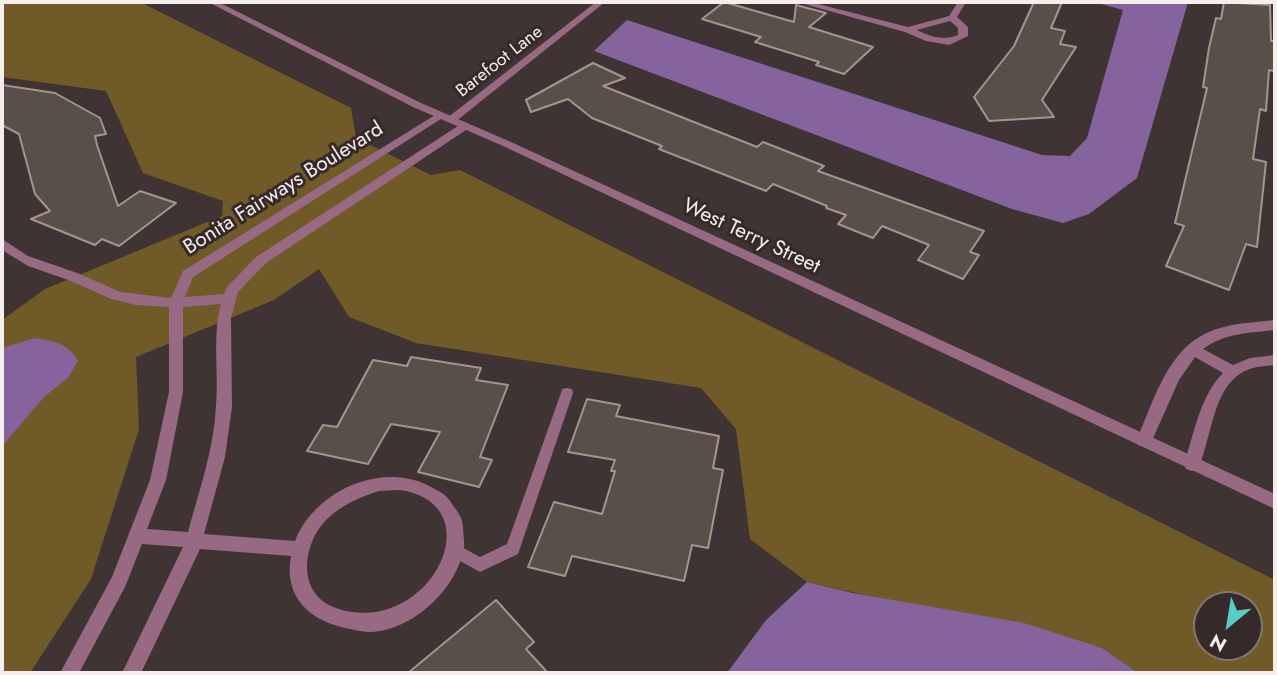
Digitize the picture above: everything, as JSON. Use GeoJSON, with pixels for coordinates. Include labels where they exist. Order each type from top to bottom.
{"type":"FeatureCollection","features":[{"type":"Feature","properties":{"kind":"street","name":"West Terry Street"},"geometry":{"type":"LineString","coordinates":[[212,2],[452,120],[1275,502]]}},
{"type":"Feature","properties":{"kind":"street","name":"Barefoot Lane"},"geometry":{"type":"LineString","coordinates":[[452,120],[601,2]]}},
{"type":"Feature","properties":{"kind":"street"},"geometry":{"type":"LineString","coordinates":[[801,2],[908,30],[926,38],[949,42],[963,36],[963,27],[951,18]]}},
{"type":"Feature","properties":{"kind":"street"},"geometry":{"type":"LineString","coordinates":[[908,30],[951,18],[962,2]]}},
{"type":"Feature","properties":{"kind":"street"},"geometry":{"type":"LineString","coordinates":[[131,673],[177,583],[194,541],[217,457],[224,407],[224,318],[232,290],[261,260],[452,120]]}},
{"type":"Feature","properties":{"kind":"street","name":"Bonita Fairways Boulevard"},"geometry":{"type":"LineString","coordinates":[[69,673],[119,581],[158,481],[176,391],[176,303],[188,274],[452,120]]}},
{"type":"Feature","properties":{"kind":"street"},"geometry":{"type":"LineString","coordinates":[[2,243],[36,265],[78,278],[122,298],[176,303],[230,298]]}},
{"type":"Feature","properties":{"kind":"street"},"geometry":{"type":"LineString","coordinates":[[1144,441],[1174,374],[1202,341],[1220,333],[1275,325]]}},
{"type":"Feature","properties":{"kind":"street"},"geometry":{"type":"LineString","coordinates":[[1194,350],[1234,372]]}},
{"type":"Feature","properties":{"kind":"street"},"geometry":{"type":"LineString","coordinates":[[1192,464],[1217,392],[1234,372],[1245,364],[1275,360]]}},
{"type":"Feature","properties":{"kind":"street"},"geometry":{"type":"LineString","coordinates":[[379,484],[410,485],[436,496],[448,510],[456,529],[456,551],[449,570],[435,590],[411,609],[384,621],[351,622],[318,609],[309,600],[299,579],[300,548],[319,516],[348,494],[379,484]]}},
{"type":"Feature","properties":{"kind":"street"},"geometry":{"type":"LineString","coordinates":[[136,536],[300,548]]}},
{"type":"Feature","properties":{"kind":"lane"},"geometry":{"type":"LineString","coordinates":[[456,551],[480,565],[513,549],[567,393]]}},
{"type":"Feature","properties":{"kind":"shaded area"},"geometry":{"type":"Polygon","coordinates":[[[2,2],[140,2],[351,108],[356,138],[431,175],[460,170],[1275,580],[1275,673],[1138,673],[1102,648],[807,582],[750,539],[736,429],[701,388],[416,343],[349,317],[319,269],[274,300],[136,357],[139,429],[91,579],[30,673],[2,673],[2,320],[45,289],[222,216],[223,201],[143,173],[106,91],[2,77],[2,2]]]}},
{"type":"Feature","properties":{"kind":"shaded area"},"geometry":{"type":"Polygon","coordinates":[[[1094,2],[1188,2],[1137,178],[1089,214],[1063,223],[1012,209],[594,51],[627,20],[1042,155],[1070,156],[1087,138],[1123,10],[1094,2]]]}},
{"type":"Feature","properties":{"kind":"shaded area"},"geometry":{"type":"Polygon","coordinates":[[[35,338],[66,347],[78,361],[68,378],[45,396],[2,446],[2,348],[35,338]]]}},
{"type":"Feature","properties":{"kind":"shaded area"},"geometry":{"type":"Polygon","coordinates":[[[807,582],[853,593],[1024,623],[1102,648],[1138,673],[727,673],[766,620],[807,582]]]}},
{"type":"Feature","properties":{"kind":"building"},"geometry":{"type":"Polygon","coordinates":[[[724,2],[794,22],[796,5],[826,13],[809,27],[873,47],[844,74],[816,65],[819,62],[755,42],[761,37],[702,19],[724,2]]]}},
{"type":"Feature","properties":{"kind":"building"},"geometry":{"type":"Polygon","coordinates":[[[1034,2],[1062,2],[1051,28],[1065,31],[1060,44],[1076,47],[1042,100],[1054,117],[989,121],[974,97],[1014,46],[1034,2]]]}},
{"type":"Feature","properties":{"kind":"building"},"geometry":{"type":"Polygon","coordinates":[[[1224,2],[1270,5],[1271,41],[1275,41],[1274,71],[1269,70],[1266,111],[1260,109],[1253,159],[1266,162],[1257,247],[1246,244],[1229,290],[1166,266],[1184,226],[1175,223],[1207,88],[1203,87],[1209,48],[1216,18],[1221,19],[1224,2]]]}},
{"type":"Feature","properties":{"kind":"building"},"geometry":{"type":"Polygon","coordinates":[[[593,63],[625,78],[603,86],[757,147],[763,142],[824,166],[818,171],[984,231],[970,252],[979,255],[963,279],[918,260],[929,245],[882,226],[873,238],[838,224],[846,215],[773,184],[766,191],[659,149],[662,146],[592,118],[568,99],[531,112],[526,100],[593,63]]]}},
{"type":"Feature","properties":{"kind":"building"},"geometry":{"type":"Polygon","coordinates":[[[2,85],[55,93],[100,118],[106,134],[95,136],[118,206],[140,191],[176,203],[119,246],[102,239],[95,245],[31,219],[50,211],[35,194],[19,134],[2,125],[2,85]]]}},
{"type":"Feature","properties":{"kind":"building"},"geometry":{"type":"Polygon","coordinates":[[[411,357],[481,368],[476,380],[508,385],[480,457],[492,460],[479,487],[418,472],[440,432],[391,424],[368,464],[307,451],[323,425],[337,427],[373,360],[407,366],[411,357]]]}},
{"type":"Feature","properties":{"kind":"building"},"geometry":{"type":"Polygon","coordinates":[[[587,399],[620,405],[616,416],[719,436],[713,468],[723,470],[708,548],[692,545],[684,581],[572,556],[565,576],[528,567],[554,502],[602,514],[615,471],[611,471],[615,460],[568,452],[587,399]]]}},
{"type":"Feature","properties":{"kind":"building"},"geometry":{"type":"Polygon","coordinates":[[[496,600],[534,642],[526,649],[548,673],[408,673],[496,600]]]}}]}
